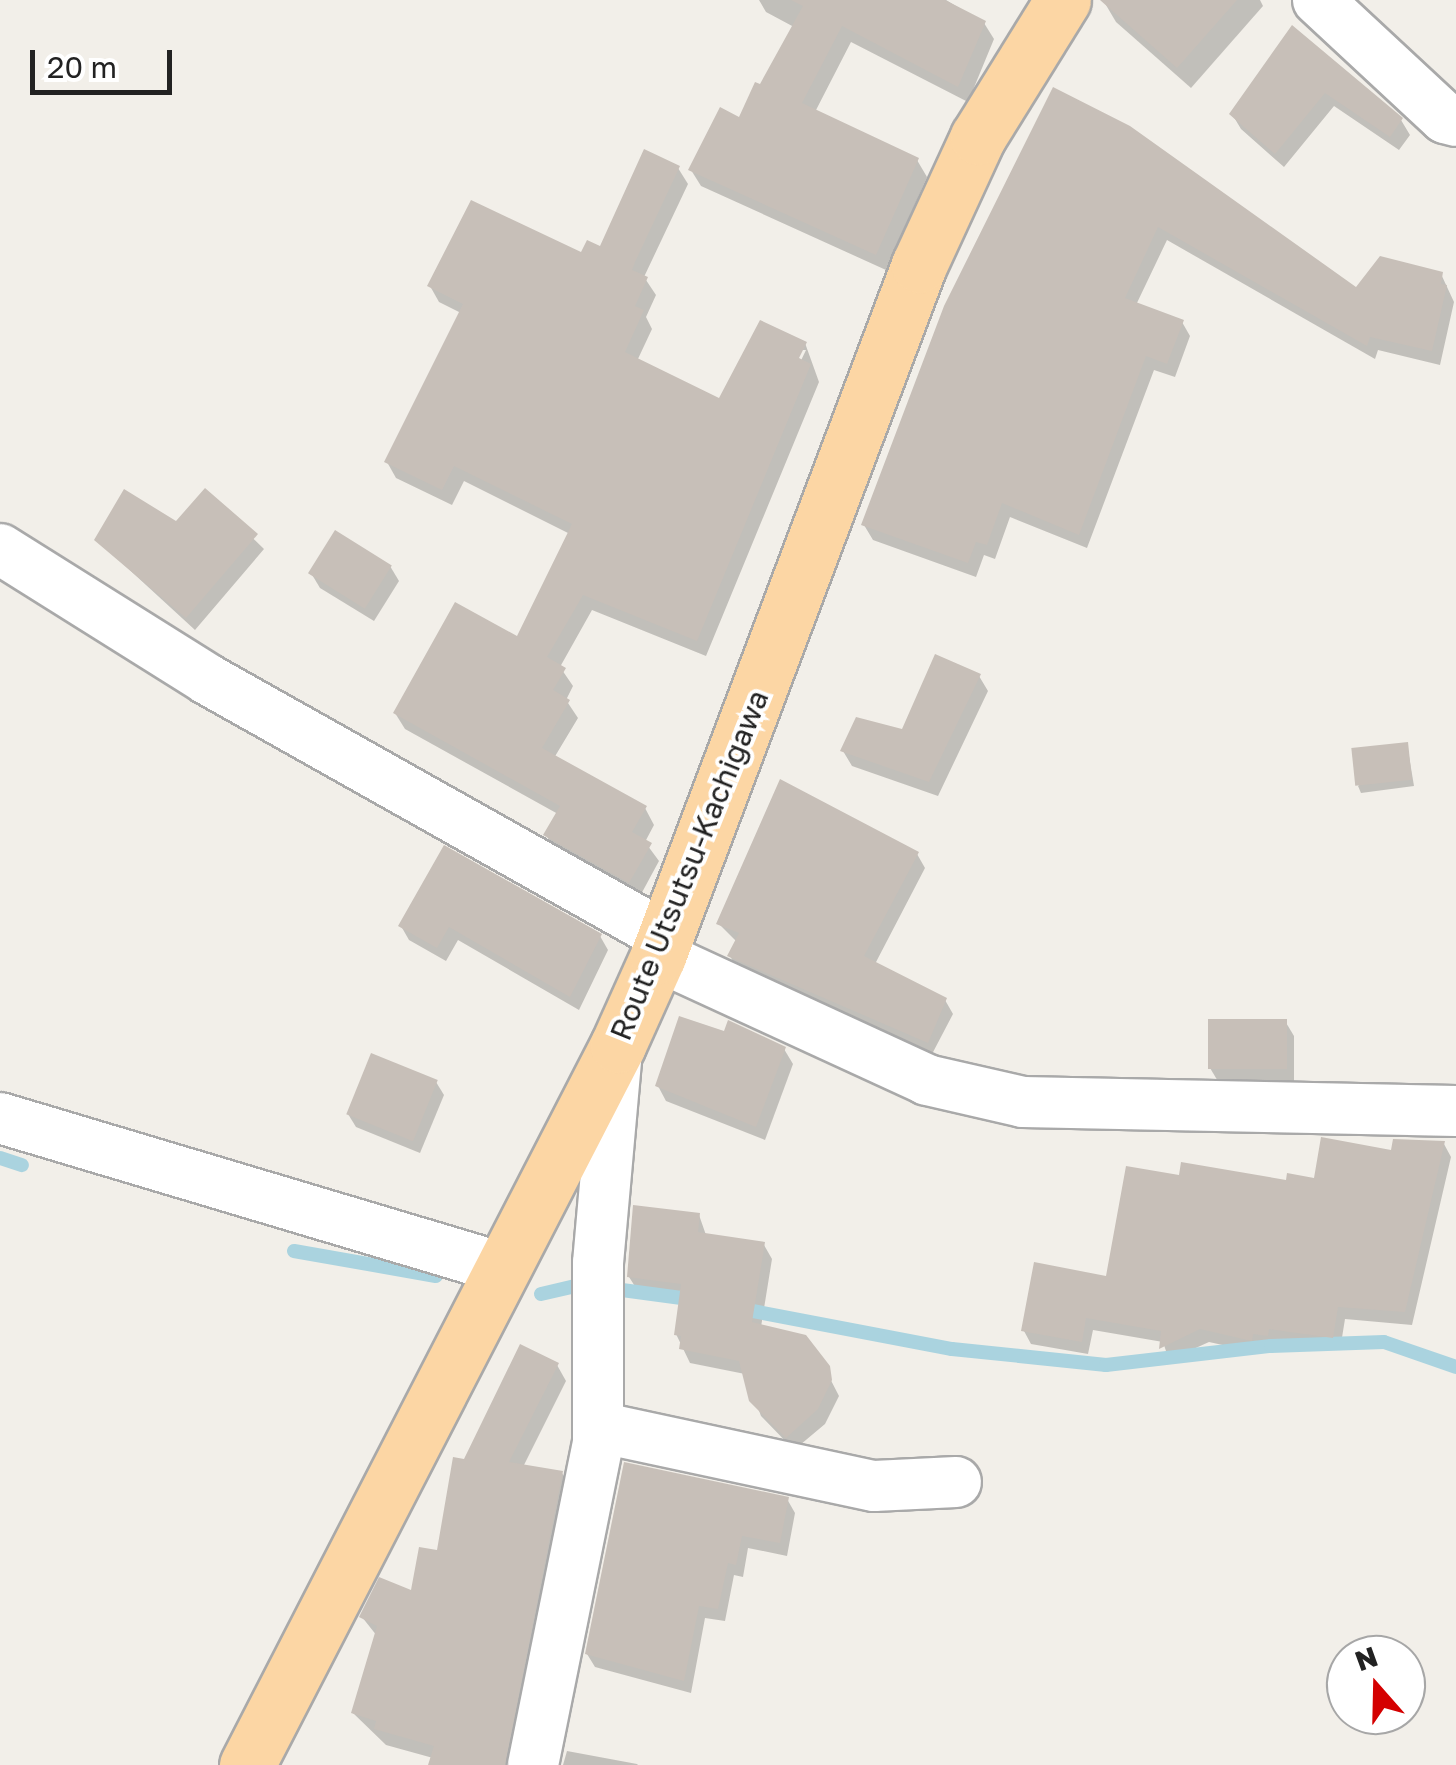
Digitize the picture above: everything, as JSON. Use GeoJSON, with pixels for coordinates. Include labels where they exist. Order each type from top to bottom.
{"type":"FeatureCollection","features":[{"type":"Feature","properties":{"kind":"main road","name":"Route Utsutsu-Kachigawa"},"geometry":{"type":"LineString","coordinates":[[247,1765],[499,1268],[618,1046],[662,946],[920,265],[978,137],[1063,0]]}},
{"type":"Feature","properties":{"kind":"street"},"geometry":{"type":"LineString","coordinates":[[1318,0],[1444,118],[1456,120]]}},
{"type":"Feature","properties":{"kind":"street"},"geometry":{"type":"LineString","coordinates":[[0,549],[207,678],[662,946],[927,1080],[1024,1102],[1456,1111]]}},
{"type":"Feature","properties":{"kind":"street"},"geometry":{"type":"LineString","coordinates":[[533,1765],[598,1427],[598,1263],[618,1046]]}},
{"type":"Feature","properties":{"kind":"street"},"geometry":{"type":"LineString","coordinates":[[0,1118],[499,1268]]}},
{"type":"Feature","properties":{"kind":"street"},"geometry":{"type":"LineString","coordinates":[[598,1427],[874,1486],[956,1482]]}},
{"type":"Feature","properties":{"kind":"building"},"geometry":{"type":"Polygon","coordinates":[[[791,0],[945,0],[986,21],[958,87],[842,26],[802,103],[919,158],[876,255],[688,170],[720,107],[739,117],[755,82],[760,84],[803,6],[791,0]]]}},
{"type":"Feature","properties":{"kind":"building"},"geometry":{"type":"Polygon","coordinates":[[[1100,0],[1237,0],[1177,68],[1100,0]]]}},
{"type":"Feature","properties":{"kind":"building"},"geometry":{"type":"Polygon","coordinates":[[[1292,25],[1403,118],[1390,137],[1325,93],[1275,154],[1229,114],[1292,25]]]}},
{"type":"Feature","properties":{"kind":"building"},"geometry":{"type":"Polygon","coordinates":[[[1053,87],[1130,126],[1356,287],[1380,256],[1443,272],[1441,284],[1447,285],[1432,351],[1370,337],[1367,346],[1158,227],[1125,298],[1184,320],[1167,364],[1146,356],[1079,535],[1002,503],[987,545],[976,542],[968,563],[861,525],[944,306],[1053,87]]]}},
{"type":"Feature","properties":{"kind":"building"},"geometry":{"type":"Polygon","coordinates":[[[644,149],[680,166],[632,270],[648,277],[635,306],[644,310],[625,352],[719,398],[760,320],[807,342],[799,358],[811,364],[697,641],[583,595],[547,657],[566,668],[553,690],[570,700],[542,748],[647,806],[632,832],[652,843],[629,883],[543,835],[560,806],[393,713],[455,602],[517,636],[572,524],[454,466],[442,490],[384,462],[463,304],[427,286],[471,200],[581,252],[587,240],[600,246],[644,149]]]}},
{"type":"Feature","properties":{"kind":"building"},"geometry":{"type":"Polygon","coordinates":[[[205,488],[258,534],[186,618],[94,540],[124,489],[176,521],[205,488]]]}},
{"type":"Feature","properties":{"kind":"building"},"geometry":{"type":"Polygon","coordinates":[[[335,530],[392,566],[365,609],[308,573],[335,530]]]}},
{"type":"Feature","properties":{"kind":"building"},"geometry":{"type":"Polygon","coordinates":[[[935,654],[981,674],[929,782],[840,751],[856,717],[902,729],[935,654]]]}},
{"type":"Feature","properties":{"kind":"building"},"geometry":{"type":"Polygon","coordinates":[[[1408,742],[1412,780],[1355,786],[1351,748],[1408,742]]]}},
{"type":"Feature","properties":{"kind":"building"},"geometry":{"type":"Polygon","coordinates":[[[780,779],[919,852],[864,956],[947,998],[928,1043],[727,956],[739,933],[716,924],[780,779]]]}},
{"type":"Feature","properties":{"kind":"building"},"geometry":{"type":"Polygon","coordinates":[[[444,845],[602,934],[570,997],[449,927],[437,948],[398,926],[444,845]]]}},
{"type":"Feature","properties":{"kind":"building"},"geometry":{"type":"Polygon","coordinates":[[[679,1016],[724,1031],[728,1020],[786,1047],[756,1127],[655,1086],[679,1016]]]}},
{"type":"Feature","properties":{"kind":"building"},"geometry":{"type":"Polygon","coordinates":[[[1208,1019],[1287,1019],[1287,1069],[1208,1069],[1208,1019]]]}},
{"type":"Feature","properties":{"kind":"building"},"geometry":{"type":"Polygon","coordinates":[[[371,1053],[438,1080],[413,1141],[346,1114],[371,1053]]]}},
{"type":"Feature","properties":{"kind":"building"},"geometry":{"type":"Polygon","coordinates":[[[1321,1137],[1391,1150],[1393,1139],[1445,1141],[1405,1312],[1338,1307],[1333,1338],[1269,1329],[1268,1336],[1253,1334],[1252,1341],[1200,1329],[1159,1349],[1161,1331],[1086,1318],[1082,1342],[1021,1331],[1034,1262],[1106,1276],[1126,1166],[1179,1175],[1181,1162],[1286,1180],[1287,1173],[1314,1178],[1321,1137]]]}},
{"type":"Feature","properties":{"kind":"building"},"geometry":{"type":"Polygon","coordinates":[[[633,1205],[700,1213],[698,1232],[765,1242],[752,1322],[806,1335],[830,1366],[832,1380],[818,1409],[786,1438],[749,1401],[739,1361],[679,1349],[681,1336],[674,1335],[681,1284],[627,1277],[633,1205]]]}},
{"type":"Feature","properties":{"kind":"building"},"geometry":{"type":"Polygon","coordinates":[[[520,1344],[559,1363],[509,1462],[563,1471],[505,1765],[428,1765],[434,1746],[374,1729],[376,1721],[351,1713],[377,1626],[359,1617],[379,1577],[411,1590],[419,1547],[437,1550],[453,1457],[464,1459],[520,1344]]]}},
{"type":"Feature","properties":{"kind":"building"},"geometry":{"type":"Polygon","coordinates":[[[624,1462],[789,1497],[780,1543],[742,1536],[736,1565],[728,1563],[718,1609],[699,1606],[684,1681],[585,1654],[624,1462]]]}},
{"type":"Feature","properties":{"kind":"waterway"},"geometry":{"type":"LineString","coordinates":[[0,1158],[22,1165]]}},
{"type":"Feature","properties":{"kind":"waterway"},"geometry":{"type":"LineString","coordinates":[[294,1251],[436,1276]]}},
{"type":"Feature","properties":{"kind":"waterway"},"geometry":{"type":"LineString","coordinates":[[541,1294],[577,1286]]}},
{"type":"Feature","properties":{"kind":"waterway"},"geometry":{"type":"LineString","coordinates":[[622,1290],[696,1300]]}},
{"type":"Feature","properties":{"kind":"waterway"},"geometry":{"type":"LineString","coordinates":[[737,1308],[952,1349],[1106,1365],[1271,1346],[1384,1342],[1456,1367]]}}]}
